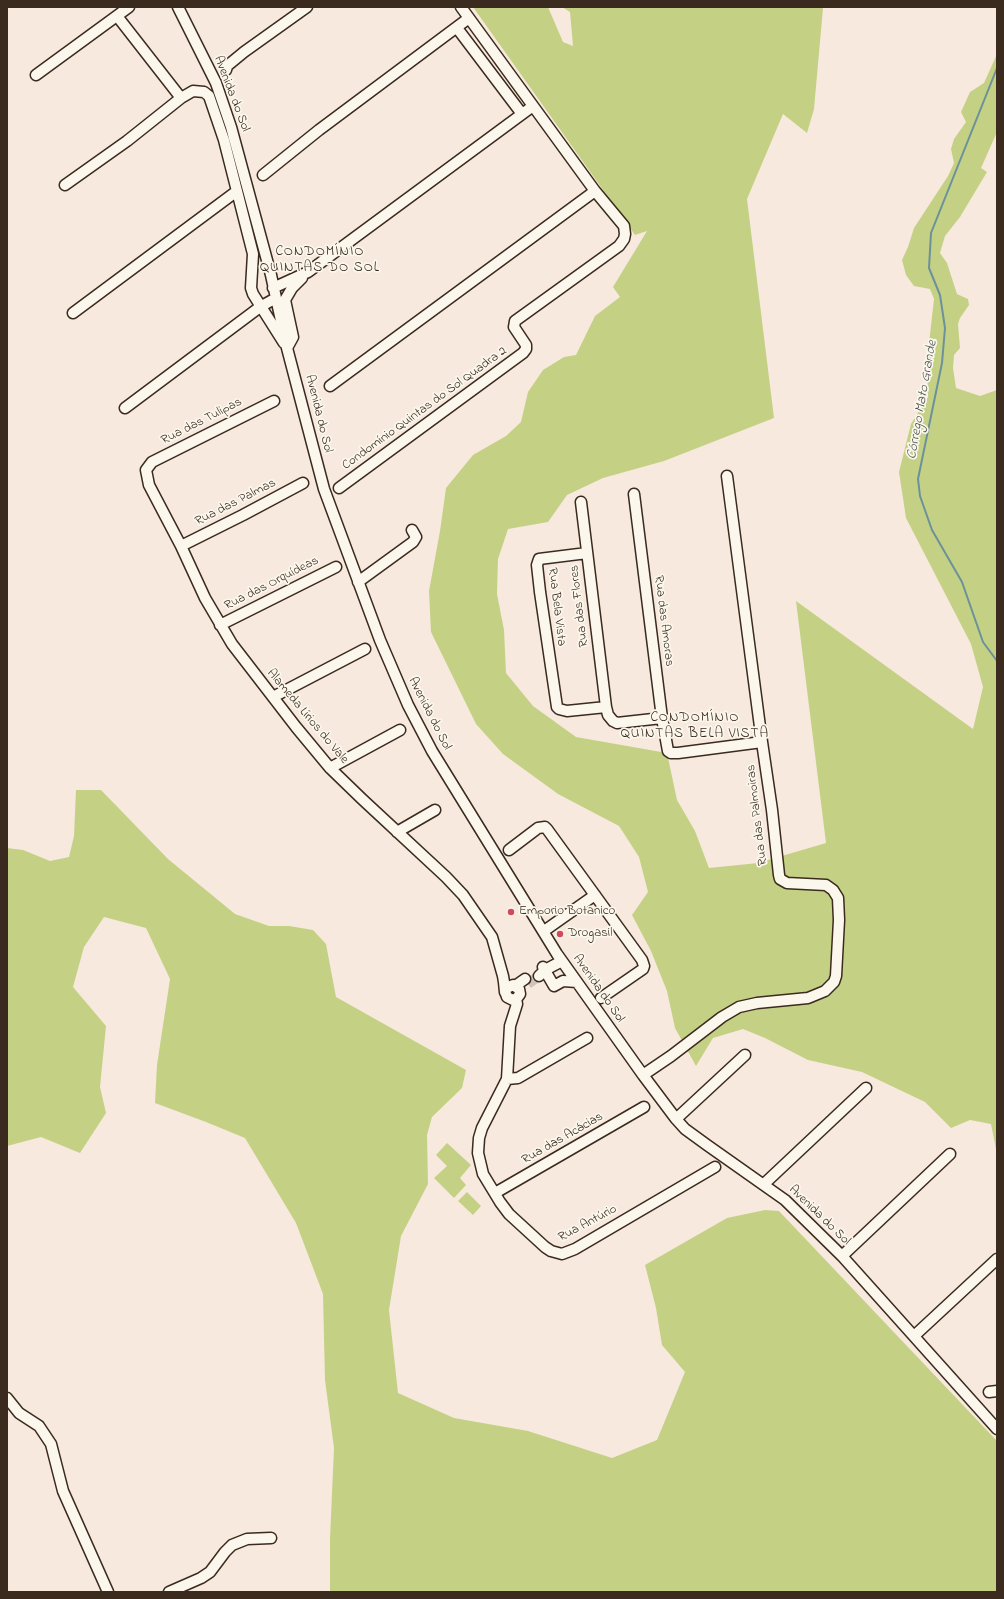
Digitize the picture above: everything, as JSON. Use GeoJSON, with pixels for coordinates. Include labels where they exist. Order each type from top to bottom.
{"type":"FeatureCollection","features":[{"type":"Feature","properties":{"kind":"street"},"geometry":{"type":"LineString","coordinates":[[36,75],[129,7]]}},
{"type":"Feature","properties":{"kind":"street","name":"Avenida do Sol"},"geometry":{"type":"LineString","coordinates":[[178,7],[216,83],[231,127],[268,264],[280,296],[287,348],[324,489],[388,660],[418,726],[441,766],[560,957],[642,1076],[676,1119],[685,1129],[785,1200],[842,1256],[997,1429]]}},
{"type":"Feature","properties":{"kind":"street"},"geometry":{"type":"LineString","coordinates":[[226,70],[227,66],[244,52],[307,7]]}},
{"type":"Feature","properties":{"kind":"street"},"geometry":{"type":"LineString","coordinates":[[330,386],[595,191],[496,53],[461,7]]}},
{"type":"Feature","properties":{"kind":"street"},"geometry":{"type":"LineString","coordinates":[[117,16],[181,98]]}},
{"type":"Feature","properties":{"kind":"street"},"geometry":{"type":"LineString","coordinates":[[263,175],[319,130],[469,18]]}},
{"type":"Feature","properties":{"kind":"street"},"geometry":{"type":"LineString","coordinates":[[457,28],[522,114]]}},
{"type":"Feature","properties":{"kind":"street"},"geometry":{"type":"LineString","coordinates":[[483,62],[496,53]]}},
{"type":"Feature","properties":{"kind":"street"},"geometry":{"type":"LineString","coordinates":[[65,185],[127,141],[181,98],[193,91],[204,92],[209,96],[224,140],[254,254],[252,288],[260,307],[287,348],[293,337],[280,296]]}},
{"type":"Feature","properties":{"kind":"street"},"geometry":{"type":"LineString","coordinates":[[124,408],[260,307],[280,296],[307,272],[533,106]]}},
{"type":"Feature","properties":{"kind":"street"},"geometry":{"type":"LineString","coordinates":[[73,313],[237,190]]}},
{"type":"Feature","properties":{"kind":"street","name":"Condomínio Quintas do Sol Quadra 2"},"geometry":{"type":"LineString","coordinates":[[339,488],[522,353],[526,349],[523,340],[515,330],[513,324],[515,321],[619,246],[624,239],[624,226],[595,191]]}},
{"type":"Feature","properties":{"kind":"street"},"geometry":{"type":"LineString","coordinates":[[280,296],[296,295],[307,272]]}},
{"type":"Feature","properties":{"kind":"street","name":"Rua das Tulipas"},"geometry":{"type":"LineString","coordinates":[[146,470],[148,465],[152,462],[274,401]]}},
{"type":"Feature","properties":{"kind":"street","name":"Alameda Lírios do Vale"},"geometry":{"type":"LineString","coordinates":[[146,470],[149,485],[181,546],[202,592],[220,625],[241,657],[296,728],[330,768],[446,877],[463,895],[492,937],[496,947],[519,987]]}},
{"type":"Feature","properties":{"kind":"street","name":"Rua das Palmoiras"},"geometry":{"type":"LineString","coordinates":[[642,1076],[722,1017],[739,1008],[757,1003],[808,998],[825,991],[834,982],[836,976],[839,920],[838,898],[833,890],[826,885],[793,884],[783,882],[780,879],[776,861],[772,810],[727,476]]}},
{"type":"Feature","properties":{"kind":"street","name":"Rua das Palmas"},"geometry":{"type":"LineString","coordinates":[[181,546],[303,483]]}},
{"type":"Feature","properties":{"kind":"street","name":"Rua das Amoras"},"geometry":{"type":"LineString","coordinates":[[634,494],[662,718],[668,751],[671,753],[678,753],[762,742]]}},
{"type":"Feature","properties":{"kind":"street","name":"Rua das Flores"},"geometry":{"type":"LineString","coordinates":[[581,502],[606,707]]}},
{"type":"Feature","properties":{"kind":"street"},"geometry":{"type":"LineString","coordinates":[[358,582],[413,542],[416,537],[412,530]]}},
{"type":"Feature","properties":{"kind":"street","name":"Rua Bela Vista"},"geometry":{"type":"LineString","coordinates":[[587,553],[542,557],[537,561],[540,592],[557,707],[562,710],[606,707]]}},
{"type":"Feature","properties":{"kind":"street","name":"Rua das Orquídeas"},"geometry":{"type":"LineString","coordinates":[[220,625],[336,566]]}},
{"type":"Feature","properties":{"kind":"street"},"geometry":{"type":"LineString","coordinates":[[273,697],[365,649]]}},
{"type":"Feature","properties":{"kind":"street"},"geometry":{"type":"LineString","coordinates":[[606,707],[610,719],[617,723],[662,718]]}},
{"type":"Feature","properties":{"kind":"street"},"geometry":{"type":"LineString","coordinates":[[330,768],[400,730]]}},
{"type":"Feature","properties":{"kind":"street"},"geometry":{"type":"LineString","coordinates":[[397,832],[435,810]]}},
{"type":"Feature","properties":{"kind":"street"},"geometry":{"type":"LineString","coordinates":[[509,850],[538,828],[545,827],[644,966],[634,976],[601,998]]}},
{"type":"Feature","properties":{"kind":"street"},"geometry":{"type":"LineString","coordinates":[[544,931],[594,895]]}},
{"type":"Feature","properties":{"kind":"street","name":"Alameda Lírios do Vale"},"geometry":{"type":"LineString","coordinates":[[496,947],[499,963],[504,976],[508,1020],[510,1026]]}},
{"type":"Feature","properties":{"kind":"street"},"geometry":{"type":"LineString","coordinates":[[553,984],[541,971],[556,958],[560,957]]}},
{"type":"Feature","properties":{"kind":"street"},"geometry":{"type":"LineString","coordinates":[[553,984],[570,972]]}},
{"type":"Feature","properties":{"kind":"street"},"geometry":{"type":"LineString","coordinates":[[553,984],[563,981],[577,982]]}},
{"type":"Feature","properties":{"kind":"street"},"geometry":{"type":"LineString","coordinates":[[505,993],[509,986],[519,987],[517,1004],[510,1026]]}},
{"type":"Feature","properties":{"kind":"street","name":"Rua Antúrio"},"geometry":{"type":"LineString","coordinates":[[510,1026],[507,1079],[482,1128],[479,1138],[478,1153],[483,1174],[509,1214],[526,1231],[552,1252],[562,1254],[576,1249],[715,1167]]}},
{"type":"Feature","properties":{"kind":"street"},"geometry":{"type":"LineString","coordinates":[[507,1079],[518,1078],[587,1038]]}},
{"type":"Feature","properties":{"kind":"street"},"geometry":{"type":"LineString","coordinates":[[676,1119],[745,1055]]}},
{"type":"Feature","properties":{"kind":"street"},"geometry":{"type":"LineString","coordinates":[[764,1184],[866,1088]]}},
{"type":"Feature","properties":{"kind":"street","name":"Rua das Acácias"},"geometry":{"type":"LineString","coordinates":[[495,1193],[644,1107]]}},
{"type":"Feature","properties":{"kind":"street"},"geometry":{"type":"LineString","coordinates":[[842,1256],[950,1154]]}},
{"type":"Feature","properties":{"kind":"street"},"geometry":{"type":"LineString","coordinates":[[914,1336],[997,1259]]}},
{"type":"Feature","properties":{"kind":"street"},"geometry":{"type":"LineString","coordinates":[[7,1398],[20,1413],[39,1426],[52,1444],[63,1491],[108,1592]]}},
{"type":"Feature","properties":{"kind":"street"},"geometry":{"type":"LineString","coordinates":[[169,1592],[201,1578],[210,1572],[225,1552],[238,1542],[247,1539],[271,1538]]}},
{"type":"Feature","properties":{"kind":"green space"},"geometry":{"type":"Polygon","coordinates":[[[473,7],[548,7],[563,42],[573,46],[570,12],[562,7],[823,8],[814,109],[807,133],[783,114],[747,199],[774,418],[664,461],[603,478],[567,495],[548,522],[508,529],[498,559],[497,594],[504,630],[506,673],[533,706],[576,737],[667,753],[677,800],[695,831],[709,868],[758,863],[826,843],[796,601],[973,729],[983,687],[971,644],[906,518],[899,472],[911,424],[928,397],[927,361],[934,299],[930,289],[914,286],[906,275],[902,260],[914,228],[948,176],[954,163],[951,149],[954,139],[966,122],[961,112],[970,92],[984,83],[997,54],[997,132],[981,168],[987,172],[960,217],[945,236],[940,253],[947,263],[957,294],[968,299],[969,305],[960,318],[958,324],[960,348],[954,355],[953,368],[956,388],[980,396],[997,390],[997,1154],[991,1124],[970,1120],[951,1128],[925,1102],[862,1072],[808,1060],[765,1038],[743,1029],[713,1038],[696,1066],[675,1028],[667,991],[651,951],[632,915],[648,892],[639,857],[619,826],[558,794],[503,754],[476,724],[431,632],[429,591],[446,488],[473,455],[506,436],[521,422],[528,392],[543,370],[564,357],[576,355],[595,316],[620,297],[613,287],[647,231],[635,235],[473,7]]]}},
{"type":"Feature","properties":{"kind":"green space"},"geometry":{"type":"Polygon","coordinates":[[[76,790],[101,790],[168,859],[235,914],[269,926],[289,926],[313,930],[326,944],[336,997],[466,1070],[462,1088],[432,1117],[427,1135],[428,1184],[401,1236],[389,1310],[398,1393],[454,1418],[528,1431],[612,1458],[657,1440],[685,1372],[662,1345],[656,1308],[645,1265],[727,1218],[765,1210],[779,1211],[997,1441],[997,1592],[330,1592],[330,1539],[334,1448],[325,1380],[323,1294],[296,1223],[245,1138],[155,1103],[157,1065],[170,979],[146,928],[104,917],[84,947],[73,987],[106,1026],[100,1087],[106,1113],[80,1153],[41,1137],[7,1146],[7,848],[23,850],[50,861],[69,857],[74,836],[76,790]]]}},
{"type":"Feature","properties":{"kind":"green space"},"geometry":{"type":"Polygon","coordinates":[[[447,1143],[471,1165],[460,1178],[466,1185],[454,1198],[434,1178],[447,1166],[436,1155],[447,1143]]]}},
{"type":"Feature","properties":{"kind":"green space"},"geometry":{"type":"Polygon","coordinates":[[[467,1192],[481,1206],[473,1215],[458,1201],[467,1192]]]}},
{"type":"Feature","properties":{"kind":"waterway","name":"Córrego Mato Grande"},"geometry":{"type":"LineString","coordinates":[[997,68],[931,233],[929,268],[940,295],[945,328],[942,363],[918,479],[920,496],[932,530],[962,582],[983,642],[997,661]]}},
{"type":"Feature","properties":{"kind":"tunnel"},"geometry":{"type":"LineString","coordinates":[[528,984],[539,976]]}},
{"type":"Feature","properties":{"kind":"place","name":"Emporio Botanico"},"geometry":{"type":"Point","coordinates":[511,912]}},
{"type":"Feature","properties":{"kind":"place","name":"Drogasil"},"geometry":{"type":"Point","coordinates":[560,934]}},
{"type":"Feature","properties":{"kind":"district","name":"CONDOMÍNIO QUINTAS DO SOL"},"geometry":{"type":"Point","coordinates":[320,262]}},
{"type":"Feature","properties":{"kind":"district","name":"CONDOMÍNIO QUINTAS BELA VISTA"},"geometry":{"type":"Point","coordinates":[695,728]}}]}
